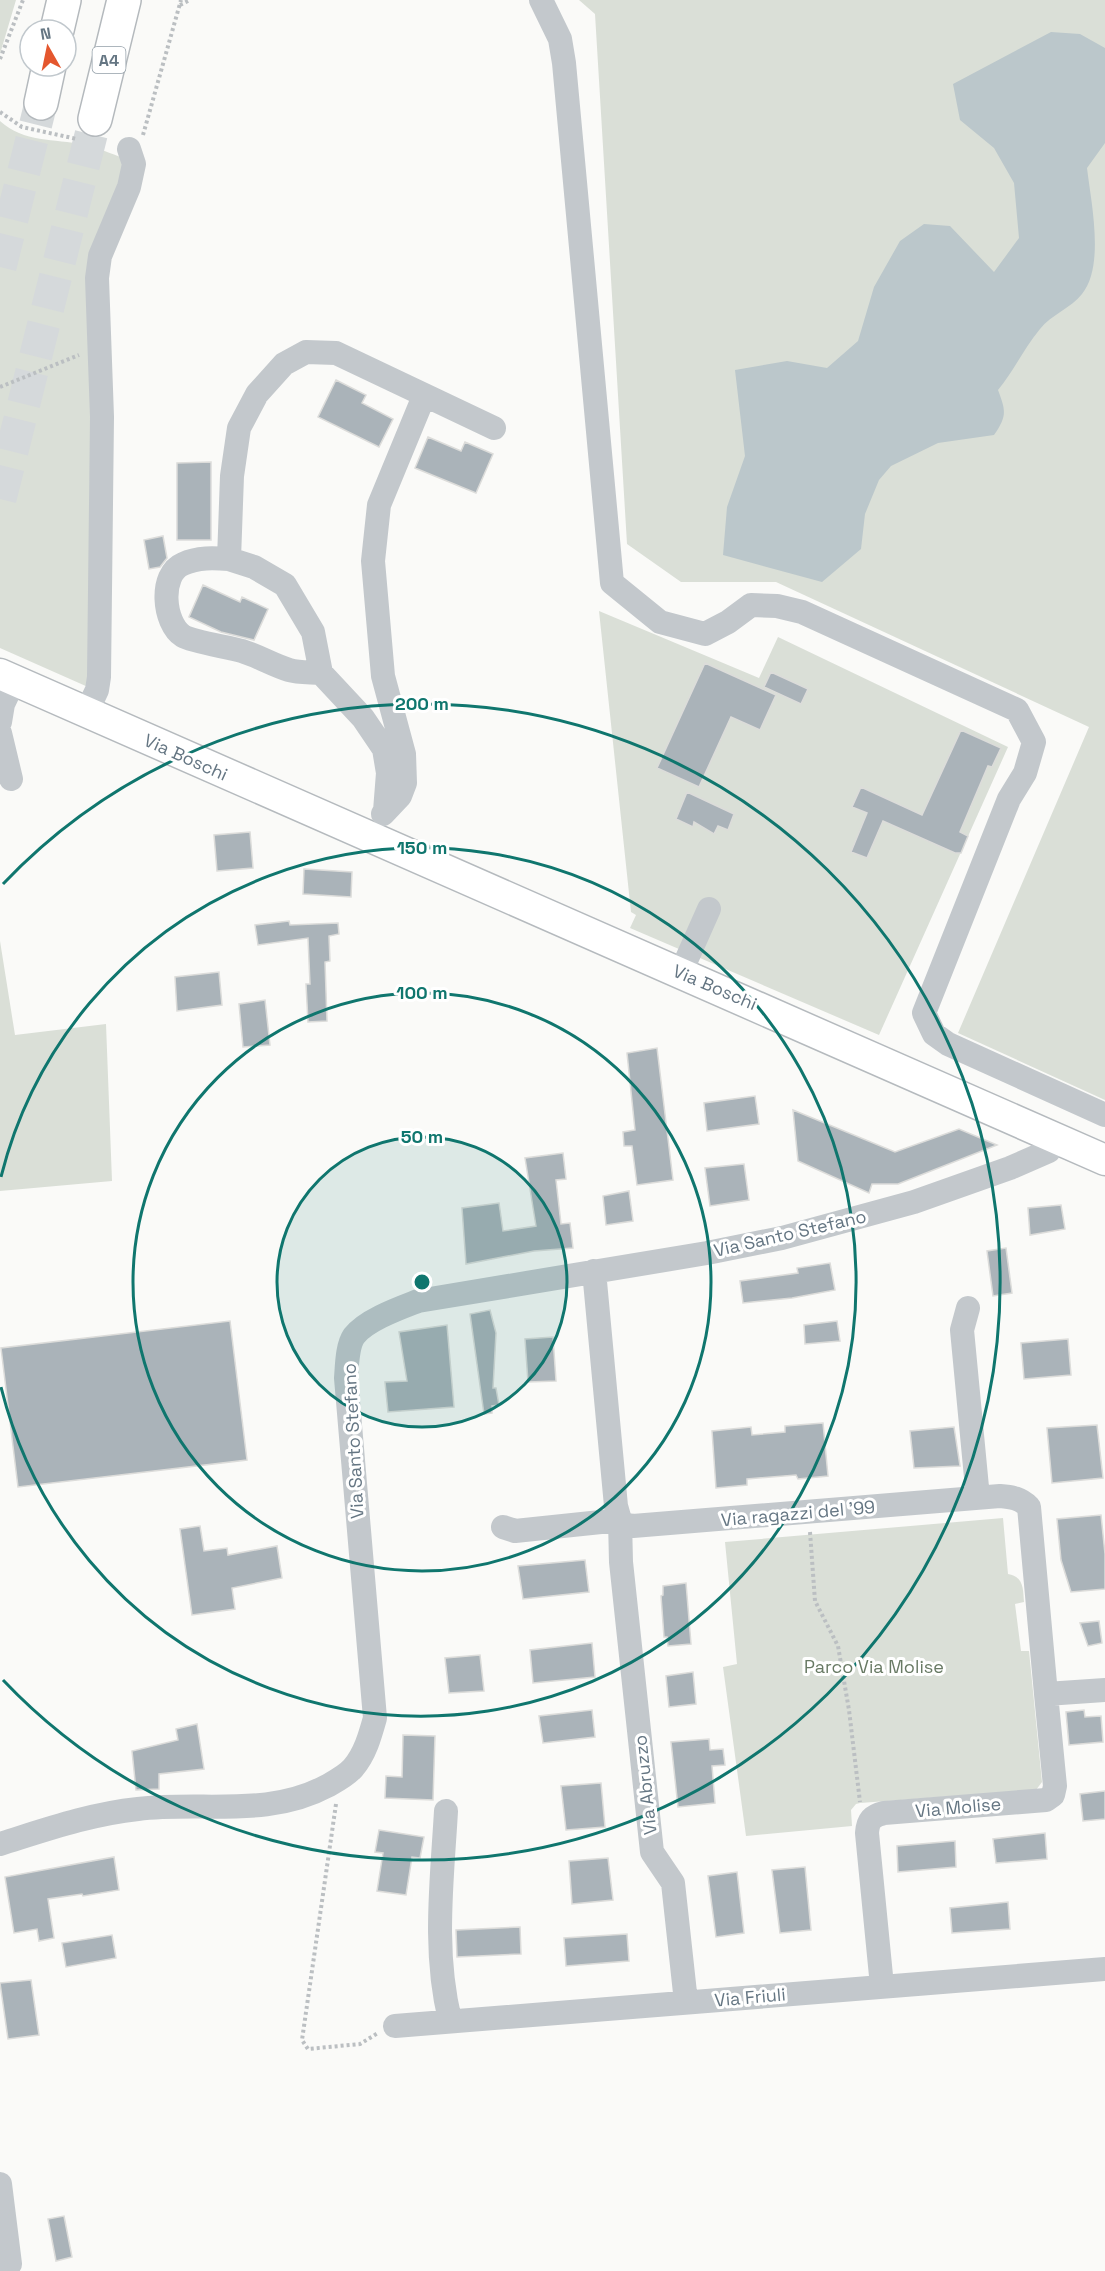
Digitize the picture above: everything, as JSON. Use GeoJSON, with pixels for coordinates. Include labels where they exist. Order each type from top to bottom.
{"type":"FeatureCollection","features":[{"type":"Feature","properties":{"kind":"highway"},"geometry":{"type":"LineString","coordinates":[[60,18],[64,0]]}},
{"type":"Feature","properties":{"kind":"highway","name":"A4"},"geometry":{"type":"LineString","coordinates":[[91,130],[124,0]]}},
{"type":"Feature","properties":{"kind":"highway"},"geometry":{"type":"LineString","coordinates":[[41,103],[46,78]]}},
{"type":"Feature","properties":{"kind":"main road","name":"Via Boschi"},"geometry":{"type":"LineString","coordinates":[[7,677],[1105,1160]]}},
{"type":"Feature","properties":{"kind":"street"},"geometry":{"type":"LineString","coordinates":[[541,0],[560,39],[564,63],[612,583],[660,622],[705,634],[751,605],[777,606],[802,612],[1017,710],[1034,742],[1025,773],[1009,799],[924,1013],[934,1034],[948,1044],[1105,1115]]}},
{"type":"Feature","properties":{"kind":"street"},"geometry":{"type":"LineString","coordinates":[[86,712],[97,690],[99,676],[102,428],[97,278],[100,256],[129,187],[134,164],[129,149]]}},
{"type":"Feature","properties":{"kind":"street"},"geometry":{"type":"LineString","coordinates":[[229,559],[232,476],[239,428],[257,394],[284,364],[306,352],[336,353],[494,428]]}},
{"type":"Feature","properties":{"kind":"street"},"geometry":{"type":"LineString","coordinates":[[372,838],[390,799],[405,783],[404,754],[383,676],[373,561],[379,505],[424,396]]}},
{"type":"Feature","properties":{"kind":"street"},"geometry":{"type":"LineString","coordinates":[[321,673],[290,670],[243,651],[183,636],[174,625],[168,610],[167,593],[171,575],[181,564],[204,558],[229,559],[254,567],[285,585],[313,632],[321,673],[363,718],[384,749],[390,799]]}},
{"type":"Feature","properties":{"kind":"street"},"geometry":{"type":"LineString","coordinates":[[0,722],[7,677]]}},
{"type":"Feature","properties":{"kind":"street"},"geometry":{"type":"LineString","coordinates":[[0,734],[11,779]]}},
{"type":"Feature","properties":{"kind":"street"},"geometry":{"type":"LineString","coordinates":[[681,972],[708,909]]}},
{"type":"Feature","properties":{"kind":"street","name":"Via Santo Stefano"},"geometry":{"type":"LineString","coordinates":[[0,1844],[118,1811],[166,1807],[264,1806],[291,1802],[313,1794],[340,1779],[353,1768],[370,1738],[375,1718],[346,1378],[348,1356],[354,1336],[379,1317],[418,1301],[706,1253],[782,1238],[914,1202],[1010,1168],[1049,1151],[1056,1139]]}},
{"type":"Feature","properties":{"kind":"street"},"geometry":{"type":"LineString","coordinates":[[594,1271],[616,1506],[620,1520]]}},
{"type":"Feature","properties":{"kind":"street"},"geometry":{"type":"LineString","coordinates":[[968,1308],[962,1330],[978,1498]]}},
{"type":"Feature","properties":{"kind":"street","name":"Via ragazzi del '99"},"geometry":{"type":"LineString","coordinates":[[503,1527],[515,1531],[620,1520],[626,1525],[633,1526],[1000,1496],[1015,1498],[1023,1501],[1029,1508],[1047,1694]]}},
{"type":"Feature","properties":{"kind":"street","name":"Via Abruzzo"},"geometry":{"type":"LineString","coordinates":[[620,1520],[621,1562],[652,1852],[673,1883],[686,2002]]}},
{"type":"Feature","properties":{"kind":"street"},"geometry":{"type":"LineString","coordinates":[[1047,1694],[1105,1690]]}},
{"type":"Feature","properties":{"kind":"street","name":"Via Molise"},"geometry":{"type":"LineString","coordinates":[[869,1820],[875,1815],[884,1813],[1046,1800],[1053,1795],[1055,1786],[1047,1694]]}},
{"type":"Feature","properties":{"kind":"street"},"geometry":{"type":"LineString","coordinates":[[446,1811],[438,1920],[444,1996],[450,2020]]}},
{"type":"Feature","properties":{"kind":"street"},"geometry":{"type":"LineString","coordinates":[[869,1820],[867,1833],[882,1986]]}},
{"type":"Feature","properties":{"kind":"street","name":"Via Friuli"},"geometry":{"type":"LineString","coordinates":[[395,2026],[1105,1969]]}},
{"type":"Feature","properties":{"kind":"street"},"geometry":{"type":"LineString","coordinates":[[0,2184],[10,2264]]}},
{"type":"Feature","properties":{"kind":"path"},"geometry":{"type":"LineString","coordinates":[[0,59],[23,0]]}},
{"type":"Feature","properties":{"kind":"path"},"geometry":{"type":"LineString","coordinates":[[129,149],[142,139],[180,3],[190,0]]}},
{"type":"Feature","properties":{"kind":"path"},"geometry":{"type":"LineString","coordinates":[[0,112],[22,127],[91,130]]}},
{"type":"Feature","properties":{"kind":"path"},"geometry":{"type":"LineString","coordinates":[[0,387],[100,348]]}},
{"type":"Feature","properties":{"kind":"path"},"geometry":{"type":"LineString","coordinates":[[811,1534],[815,1601],[838,1646],[854,1744],[860,1808],[869,1820]]}},
{"type":"Feature","properties":{"kind":"path"},"geometry":{"type":"LineString","coordinates":[[340,1779],[302,2040],[308,2049],[360,2044],[389,2026],[395,2026]]}},
{"type":"Feature","properties":{"kind":"green space"},"geometry":{"type":"Polygon","coordinates":[[[0,0],[16,0],[0,54],[0,0]]]}},
{"type":"Feature","properties":{"kind":"green space"},"geometry":{"type":"Polygon","coordinates":[[[579,0],[1105,0],[1105,1100],[958,1033],[1089,727],[776,582],[681,582],[627,544],[595,14],[579,0]]]}},
{"type":"Feature","properties":{"kind":"green space"},"geometry":{"type":"Polygon","coordinates":[[[0,121],[9,128],[29,136],[89,146],[124,158],[130,178],[92,256],[88,687],[0,648],[0,121]]]}},
{"type":"Feature","properties":{"kind":"green space"},"geometry":{"type":"Polygon","coordinates":[[[599,611],[759,678],[778,637],[1008,747],[879,1035],[630,928],[636,915],[631,912],[599,611]]]}},
{"type":"Feature","properties":{"kind":"green space"},"geometry":{"type":"Polygon","coordinates":[[[0,941],[15,1035],[106,1024],[112,1181],[0,1191],[0,941]]]}},
{"type":"Feature","properties":{"kind":"green space","name":"Parco Via Molise"},"geometry":{"type":"Polygon","coordinates":[[[1003,1518],[1008,1574],[1017,1578],[1022,1584],[1024,1602],[1015,1604],[1021,1651],[1029,1651],[1042,1782],[1036,1790],[860,1803],[851,1810],[852,1826],[746,1836],[723,1667],[737,1664],[725,1542],[1003,1518]]]}},
{"type":"Feature","properties":{"kind":"shaded area"},"geometry":{"type":"Polygon","coordinates":[[[1051,32],[1080,34],[1105,48],[1105,143],[1087,168],[1095,233],[1093,267],[1089,282],[1082,294],[1040,329],[998,390],[1004,413],[994,435],[938,443],[891,466],[879,480],[865,514],[861,549],[822,582],[723,555],[727,507],[745,456],[735,370],[787,361],[827,368],[858,341],[874,287],[900,241],[924,224],[950,226],[994,272],[1019,238],[1014,183],[994,148],[960,120],[953,84],[1051,32]]]}},
{"type":"Feature","properties":{"kind":"building"},"geometry":{"type":"Polygon","coordinates":[[[336,380],[366,395],[362,403],[393,419],[379,447],[318,417],[336,380]]]}},
{"type":"Feature","properties":{"kind":"building"},"geometry":{"type":"Polygon","coordinates":[[[428,437],[461,451],[465,442],[493,454],[476,493],[415,468],[428,437]]]}},
{"type":"Feature","properties":{"kind":"building"},"geometry":{"type":"Polygon","coordinates":[[[211,462],[211,540],[177,540],[177,463],[211,462]]]}},
{"type":"Feature","properties":{"kind":"building"},"geometry":{"type":"Polygon","coordinates":[[[163,536],[167,558],[160,567],[149,569],[144,540],[163,536]]]}},
{"type":"Feature","properties":{"kind":"building"},"geometry":{"type":"Polygon","coordinates":[[[203,585],[240,602],[242,597],[268,609],[254,640],[221,632],[189,617],[203,585]]]}},
{"type":"Feature","properties":{"kind":"building"},"geometry":{"type":"Polygon","coordinates":[[[705,663],[776,695],[760,730],[731,717],[699,787],[657,768],[705,663]]]}},
{"type":"Feature","properties":{"kind":"building"},"geometry":{"type":"Polygon","coordinates":[[[771,672],[808,689],[801,704],[764,687],[771,672]]]}},
{"type":"Feature","properties":{"kind":"building"},"geometry":{"type":"Polygon","coordinates":[[[961,730],[1001,748],[992,767],[988,766],[960,832],[968,836],[961,853],[955,853],[883,821],[867,858],[851,852],[867,813],[852,807],[861,787],[922,815],[961,730]]]}},
{"type":"Feature","properties":{"kind":"building"},"geometry":{"type":"Polygon","coordinates":[[[687,792],[734,814],[728,830],[718,826],[714,834],[694,822],[693,827],[676,819],[687,792]]]}},
{"type":"Feature","properties":{"kind":"building"},"geometry":{"type":"Polygon","coordinates":[[[250,832],[253,868],[217,871],[214,835],[250,832]]]}},
{"type":"Feature","properties":{"kind":"building"},"geometry":{"type":"Polygon","coordinates":[[[304,869],[352,872],[351,897],[303,894],[304,869]]]}},
{"type":"Feature","properties":{"kind":"building"},"geometry":{"type":"Polygon","coordinates":[[[289,921],[290,925],[338,923],[339,934],[329,936],[330,961],[325,962],[327,1021],[308,1022],[306,984],[310,984],[308,938],[258,945],[255,925],[289,921]]]}},
{"type":"Feature","properties":{"kind":"building"},"geometry":{"type":"Polygon","coordinates":[[[219,972],[222,1005],[177,1011],[175,977],[219,972]]]}},
{"type":"Feature","properties":{"kind":"building"},"geometry":{"type":"Polygon","coordinates":[[[265,1000],[270,1045],[243,1047],[239,1004],[265,1000]]]}},
{"type":"Feature","properties":{"kind":"building"},"geometry":{"type":"Polygon","coordinates":[[[657,1048],[673,1180],[637,1185],[632,1146],[624,1146],[623,1132],[635,1130],[627,1053],[657,1048]]]}},
{"type":"Feature","properties":{"kind":"building"},"geometry":{"type":"Polygon","coordinates":[[[755,1096],[759,1124],[707,1131],[704,1103],[755,1096]]]}},
{"type":"Feature","properties":{"kind":"building"},"geometry":{"type":"Polygon","coordinates":[[[793,1110],[895,1152],[959,1129],[997,1145],[898,1184],[872,1184],[869,1193],[798,1161],[793,1110]]]}},
{"type":"Feature","properties":{"kind":"building"},"geometry":{"type":"Polygon","coordinates":[[[563,1153],[566,1179],[556,1180],[561,1224],[570,1223],[573,1248],[534,1251],[466,1264],[462,1208],[499,1203],[503,1231],[536,1226],[525,1158],[563,1153]]]}},
{"type":"Feature","properties":{"kind":"building"},"geometry":{"type":"Polygon","coordinates":[[[744,1164],[749,1200],[710,1206],[705,1168],[744,1164]]]}},
{"type":"Feature","properties":{"kind":"building"},"geometry":{"type":"Polygon","coordinates":[[[629,1191],[633,1221],[606,1225],[603,1196],[629,1191]]]}},
{"type":"Feature","properties":{"kind":"building"},"geometry":{"type":"Polygon","coordinates":[[[1061,1205],[1065,1229],[1030,1235],[1028,1208],[1061,1205]]]}},
{"type":"Feature","properties":{"kind":"building"},"geometry":{"type":"Polygon","coordinates":[[[1006,1248],[1012,1293],[993,1296],[987,1251],[1006,1248]]]}},
{"type":"Feature","properties":{"kind":"building"},"geometry":{"type":"Polygon","coordinates":[[[830,1263],[835,1290],[792,1298],[743,1303],[740,1281],[798,1273],[797,1268],[830,1263]]]}},
{"type":"Feature","properties":{"kind":"building"},"geometry":{"type":"Polygon","coordinates":[[[490,1310],[496,1333],[493,1388],[496,1388],[499,1405],[492,1406],[492,1413],[484,1414],[470,1314],[490,1310]]]}},
{"type":"Feature","properties":{"kind":"building"},"geometry":{"type":"Polygon","coordinates":[[[230,1321],[247,1460],[18,1487],[1,1348],[230,1321]]]}},
{"type":"Feature","properties":{"kind":"building"},"geometry":{"type":"Polygon","coordinates":[[[837,1321],[840,1341],[805,1344],[804,1325],[837,1321]]]}},
{"type":"Feature","properties":{"kind":"building"},"geometry":{"type":"Polygon","coordinates":[[[447,1325],[454,1407],[388,1412],[385,1382],[407,1381],[399,1332],[447,1325]]]}},
{"type":"Feature","properties":{"kind":"building"},"geometry":{"type":"Polygon","coordinates":[[[553,1337],[556,1381],[528,1382],[525,1339],[553,1337]]]}},
{"type":"Feature","properties":{"kind":"building"},"geometry":{"type":"Polygon","coordinates":[[[1068,1339],[1071,1375],[1024,1379],[1021,1343],[1068,1339]]]}},
{"type":"Feature","properties":{"kind":"building"},"geometry":{"type":"Polygon","coordinates":[[[823,1423],[828,1476],[798,1479],[796,1475],[747,1479],[747,1485],[716,1488],[712,1431],[751,1427],[752,1435],[785,1432],[785,1426],[823,1423]]]}},
{"type":"Feature","properties":{"kind":"building"},"geometry":{"type":"Polygon","coordinates":[[[1097,1425],[1103,1478],[1052,1483],[1047,1428],[1097,1425]]]}},
{"type":"Feature","properties":{"kind":"building"},"geometry":{"type":"Polygon","coordinates":[[[954,1427],[960,1466],[914,1468],[910,1431],[954,1427]]]}},
{"type":"Feature","properties":{"kind":"building"},"geometry":{"type":"Polygon","coordinates":[[[1101,1515],[1105,1554],[1105,1589],[1071,1592],[1061,1560],[1057,1519],[1101,1515]]]}},
{"type":"Feature","properties":{"kind":"building"},"geometry":{"type":"Polygon","coordinates":[[[200,1526],[204,1551],[227,1548],[228,1555],[277,1546],[282,1578],[232,1588],[235,1609],[192,1615],[180,1529],[200,1526]]]}},
{"type":"Feature","properties":{"kind":"building"},"geometry":{"type":"Polygon","coordinates":[[[585,1560],[589,1592],[523,1599],[518,1566],[585,1560]]]}},
{"type":"Feature","properties":{"kind":"building"},"geometry":{"type":"Polygon","coordinates":[[[686,1583],[691,1644],[668,1646],[667,1637],[664,1637],[661,1596],[663,1586],[686,1583]]]}},
{"type":"Feature","properties":{"kind":"building"},"geometry":{"type":"Polygon","coordinates":[[[1099,1621],[1102,1643],[1088,1646],[1080,1623],[1099,1621]]]}},
{"type":"Feature","properties":{"kind":"building"},"geometry":{"type":"Polygon","coordinates":[[[592,1643],[595,1677],[533,1683],[530,1650],[592,1643]]]}},
{"type":"Feature","properties":{"kind":"building"},"geometry":{"type":"Polygon","coordinates":[[[480,1655],[484,1691],[449,1693],[445,1658],[480,1655]]]}},
{"type":"Feature","properties":{"kind":"building"},"geometry":{"type":"Polygon","coordinates":[[[693,1672],[696,1704],[669,1707],[666,1676],[693,1672]]]}},
{"type":"Feature","properties":{"kind":"building"},"geometry":{"type":"Polygon","coordinates":[[[592,1710],[595,1737],[543,1743],[539,1716],[592,1710]]]}},
{"type":"Feature","properties":{"kind":"building"},"geometry":{"type":"Polygon","coordinates":[[[1084,1710],[1085,1717],[1101,1716],[1103,1742],[1069,1745],[1066,1712],[1084,1710]]]}},
{"type":"Feature","properties":{"kind":"building"},"geometry":{"type":"Polygon","coordinates":[[[197,1724],[204,1769],[159,1774],[159,1789],[136,1790],[132,1751],[178,1740],[176,1729],[197,1724]]]}},
{"type":"Feature","properties":{"kind":"building"},"geometry":{"type":"Polygon","coordinates":[[[403,1735],[435,1736],[433,1800],[385,1798],[386,1776],[402,1777],[403,1735]]]}},
{"type":"Feature","properties":{"kind":"building"},"geometry":{"type":"Polygon","coordinates":[[[709,1739],[710,1750],[723,1749],[725,1765],[712,1766],[715,1803],[678,1807],[671,1742],[709,1739]]]}},
{"type":"Feature","properties":{"kind":"building"},"geometry":{"type":"Polygon","coordinates":[[[601,1783],[605,1827],[566,1830],[561,1786],[601,1783]]]}},
{"type":"Feature","properties":{"kind":"building"},"geometry":{"type":"Polygon","coordinates":[[[1105,1791],[1105,1819],[1083,1821],[1080,1794],[1105,1791]]]}},
{"type":"Feature","properties":{"kind":"building"},"geometry":{"type":"Polygon","coordinates":[[[379,1830],[424,1837],[420,1858],[412,1857],[406,1895],[377,1891],[383,1853],[375,1852],[379,1830]]]}},
{"type":"Feature","properties":{"kind":"building"},"geometry":{"type":"Polygon","coordinates":[[[1045,1833],[1047,1859],[996,1863],[993,1839],[1045,1833]]]}},
{"type":"Feature","properties":{"kind":"building"},"geometry":{"type":"Polygon","coordinates":[[[955,1841],[956,1867],[898,1872],[897,1846],[955,1841]]]}},
{"type":"Feature","properties":{"kind":"building"},"geometry":{"type":"Polygon","coordinates":[[[114,1857],[119,1890],[48,1899],[54,1938],[39,1941],[37,1929],[14,1933],[5,1877],[114,1857]]]}},
{"type":"Feature","properties":{"kind":"building"},"geometry":{"type":"Polygon","coordinates":[[[608,1858],[613,1900],[572,1904],[569,1861],[608,1858]]]}},
{"type":"Feature","properties":{"kind":"building"},"geometry":{"type":"Polygon","coordinates":[[[805,1867],[811,1930],[780,1933],[772,1870],[805,1867]]]}},
{"type":"Feature","properties":{"kind":"building"},"geometry":{"type":"Polygon","coordinates":[[[737,1872],[744,1933],[716,1937],[708,1876],[737,1872]]]}},
{"type":"Feature","properties":{"kind":"building"},"geometry":{"type":"Polygon","coordinates":[[[1008,1902],[1010,1929],[952,1933],[950,1908],[1008,1902]]]}},
{"type":"Feature","properties":{"kind":"building"},"geometry":{"type":"Polygon","coordinates":[[[520,1927],[521,1954],[457,1957],[456,1930],[520,1927]]]}},
{"type":"Feature","properties":{"kind":"building"},"geometry":{"type":"Polygon","coordinates":[[[627,1934],[629,1961],[566,1966],[564,1938],[627,1934]]]}},
{"type":"Feature","properties":{"kind":"building"},"geometry":{"type":"Polygon","coordinates":[[[112,1935],[116,1958],[66,1967],[62,1943],[112,1935]]]}},
{"type":"Feature","properties":{"kind":"building"},"geometry":{"type":"Polygon","coordinates":[[[31,1980],[39,2035],[8,2039],[0,1983],[31,1980]]]}},
{"type":"Feature","properties":{"kind":"building"},"geometry":{"type":"Polygon","coordinates":[[[64,2216],[72,2257],[56,2261],[48,2219],[64,2216]]]}},
{"type":"Feature","properties":{"kind":"tunnel"},"geometry":{"type":"LineString","coordinates":[[0,267],[41,103]]}},
{"type":"Feature","properties":{"kind":"tunnel"},"geometry":{"type":"LineString","coordinates":[[0,499],[95,119]]}}]}
